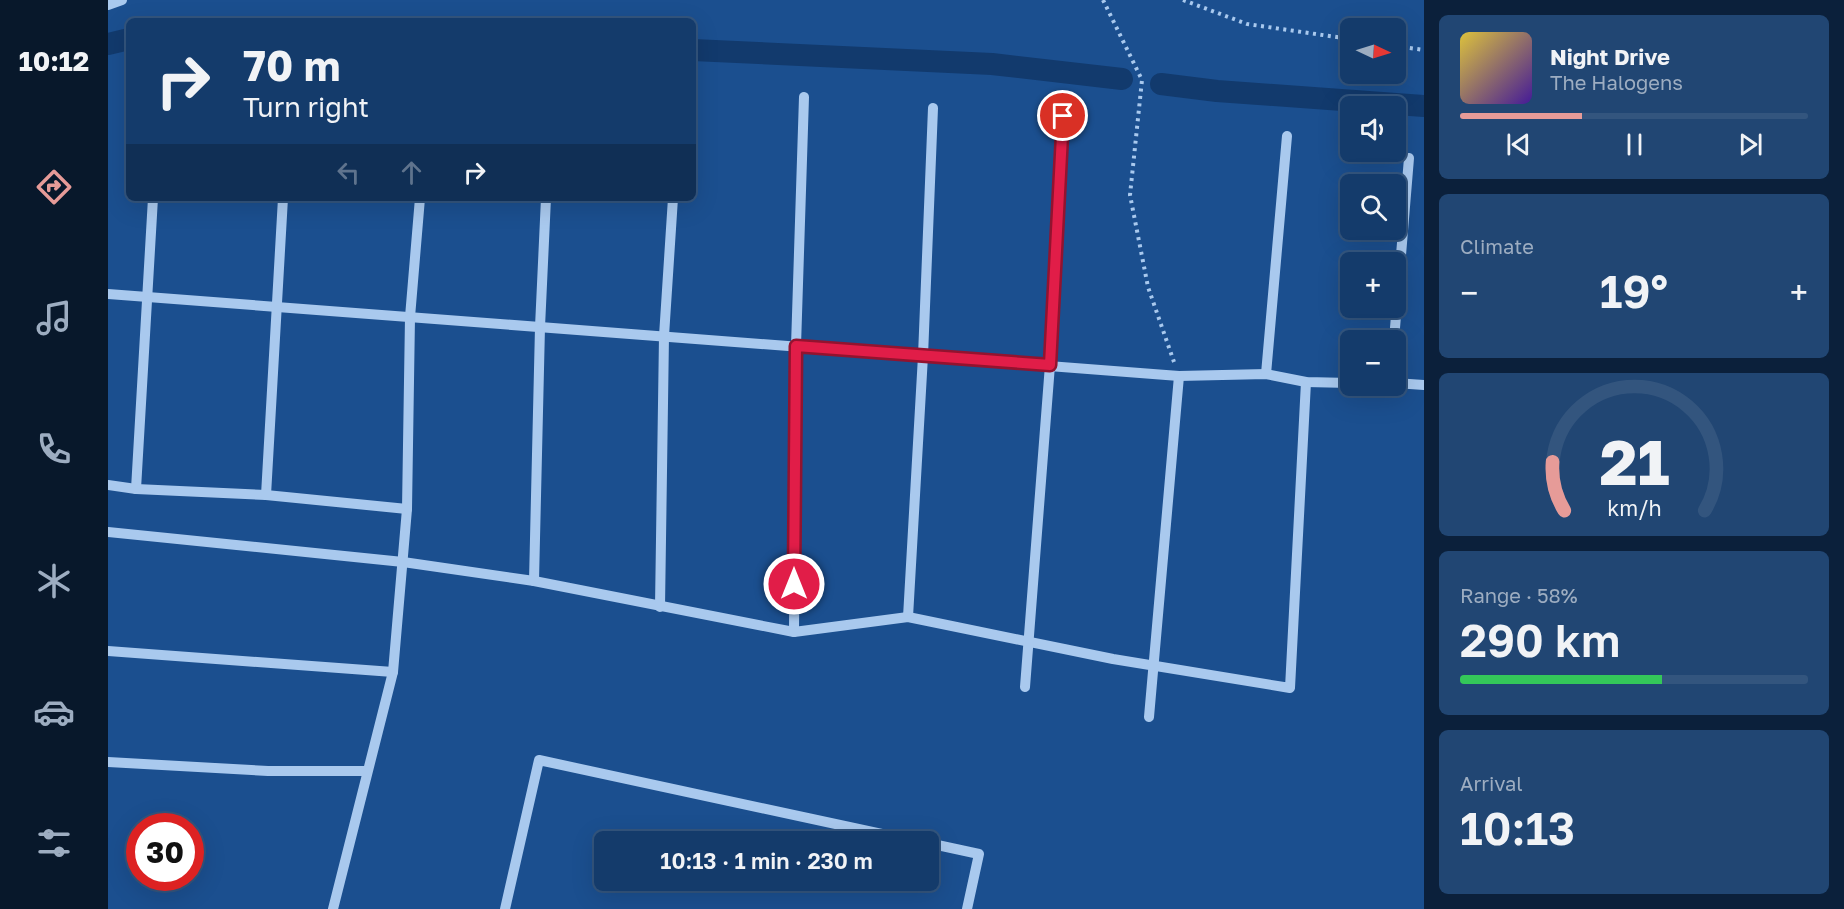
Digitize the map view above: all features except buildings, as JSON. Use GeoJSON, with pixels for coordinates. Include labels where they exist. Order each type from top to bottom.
{"type":"FeatureCollection","features":[{"type":"Feature","properties":{"kind":"street"},"geometry":{"type":"LineString","coordinates":[[108,5],[122,0]]}},
{"type":"Feature","properties":{"kind":"street"},"geometry":{"type":"LineString","coordinates":[[794,632],[796,346],[804,97]]}},
{"type":"Feature","properties":{"kind":"street"},"geometry":{"type":"LineString","coordinates":[[908,617],[923,356],[933,108]]}},
{"type":"Feature","properties":{"kind":"street"},"geometry":{"type":"LineString","coordinates":[[1025,687],[1050,365],[1063,116]]}},
{"type":"Feature","properties":{"kind":"street"},"geometry":{"type":"LineString","coordinates":[[1266,374],[1287,136]]}},
{"type":"Feature","properties":{"kind":"street"},"geometry":{"type":"LineString","coordinates":[[1395,330],[1409,158]]}},
{"type":"Feature","properties":{"kind":"street"},"geometry":{"type":"LineString","coordinates":[[136,489],[153,201]]}},
{"type":"Feature","properties":{"kind":"street"},"geometry":{"type":"LineString","coordinates":[[266,495],[283,201]]}},
{"type":"Feature","properties":{"kind":"street"},"geometry":{"type":"LineString","coordinates":[[333,909],[393,672],[407,509],[410,317],[420,201]]}},
{"type":"Feature","properties":{"kind":"street"},"geometry":{"type":"LineString","coordinates":[[534,581],[540,327],[546,201]]}},
{"type":"Feature","properties":{"kind":"street"},"geometry":{"type":"LineString","coordinates":[[660,607],[664,336],[673,201]]}},
{"type":"Feature","properties":{"kind":"street"},"geometry":{"type":"LineString","coordinates":[[108,294],[1179,376],[1266,374],[1306,382],[1340,382]]}},
{"type":"Feature","properties":{"kind":"street"},"geometry":{"type":"LineString","coordinates":[[1149,717],[1179,376]]}},
{"type":"Feature","properties":{"kind":"street"},"geometry":{"type":"LineString","coordinates":[[108,532],[403,562],[534,581],[794,632],[908,617],[1154,666],[1290,688],[1306,382]]}},
{"type":"Feature","properties":{"kind":"street"},"geometry":{"type":"LineString","coordinates":[[1406,384],[1424,385]]}},
{"type":"Feature","properties":{"kind":"street"},"geometry":{"type":"LineString","coordinates":[[108,485],[136,489],[266,495],[407,509]]}},
{"type":"Feature","properties":{"kind":"street"},"geometry":{"type":"LineString","coordinates":[[108,651],[393,672]]}},
{"type":"Feature","properties":{"kind":"street"},"geometry":{"type":"LineString","coordinates":[[505,909],[539,760],[868,831]]}},
{"type":"Feature","properties":{"kind":"street"},"geometry":{"type":"LineString","coordinates":[[108,762],[268,771],[367,771]]}},
{"type":"Feature","properties":{"kind":"street"},"geometry":{"type":"LineString","coordinates":[[939,845],[979,854],[967,909]]}},
{"type":"Feature","properties":{"kind":"path"},"geometry":{"type":"LineString","coordinates":[[1103,0],[1142,80],[1130,195],[1148,287],[1179,376]]}},
{"type":"Feature","properties":{"kind":"path"},"geometry":{"type":"LineString","coordinates":[[1183,0],[1247,24],[1340,38]]}},
{"type":"Feature","properties":{"kind":"path"},"geometry":{"type":"LineString","coordinates":[[1406,48],[1424,50]]}},
{"type":"Feature","properties":{"kind":"waterway"},"geometry":{"type":"LineString","coordinates":[[108,44],[126,40]]}},
{"type":"Feature","properties":{"kind":"waterway"},"geometry":{"type":"LineString","coordinates":[[696,50],[992,64],[1122,79]]}},
{"type":"Feature","properties":{"kind":"waterway"},"geometry":{"type":"LineString","coordinates":[[1161,84],[1217,91],[1424,106]]}},
{"type":"Feature","properties":{"kind":"route"},"geometry":{"type":"LineString","coordinates":[[794,584],[796,346],[1050,365],[1063,116]]}}]}
